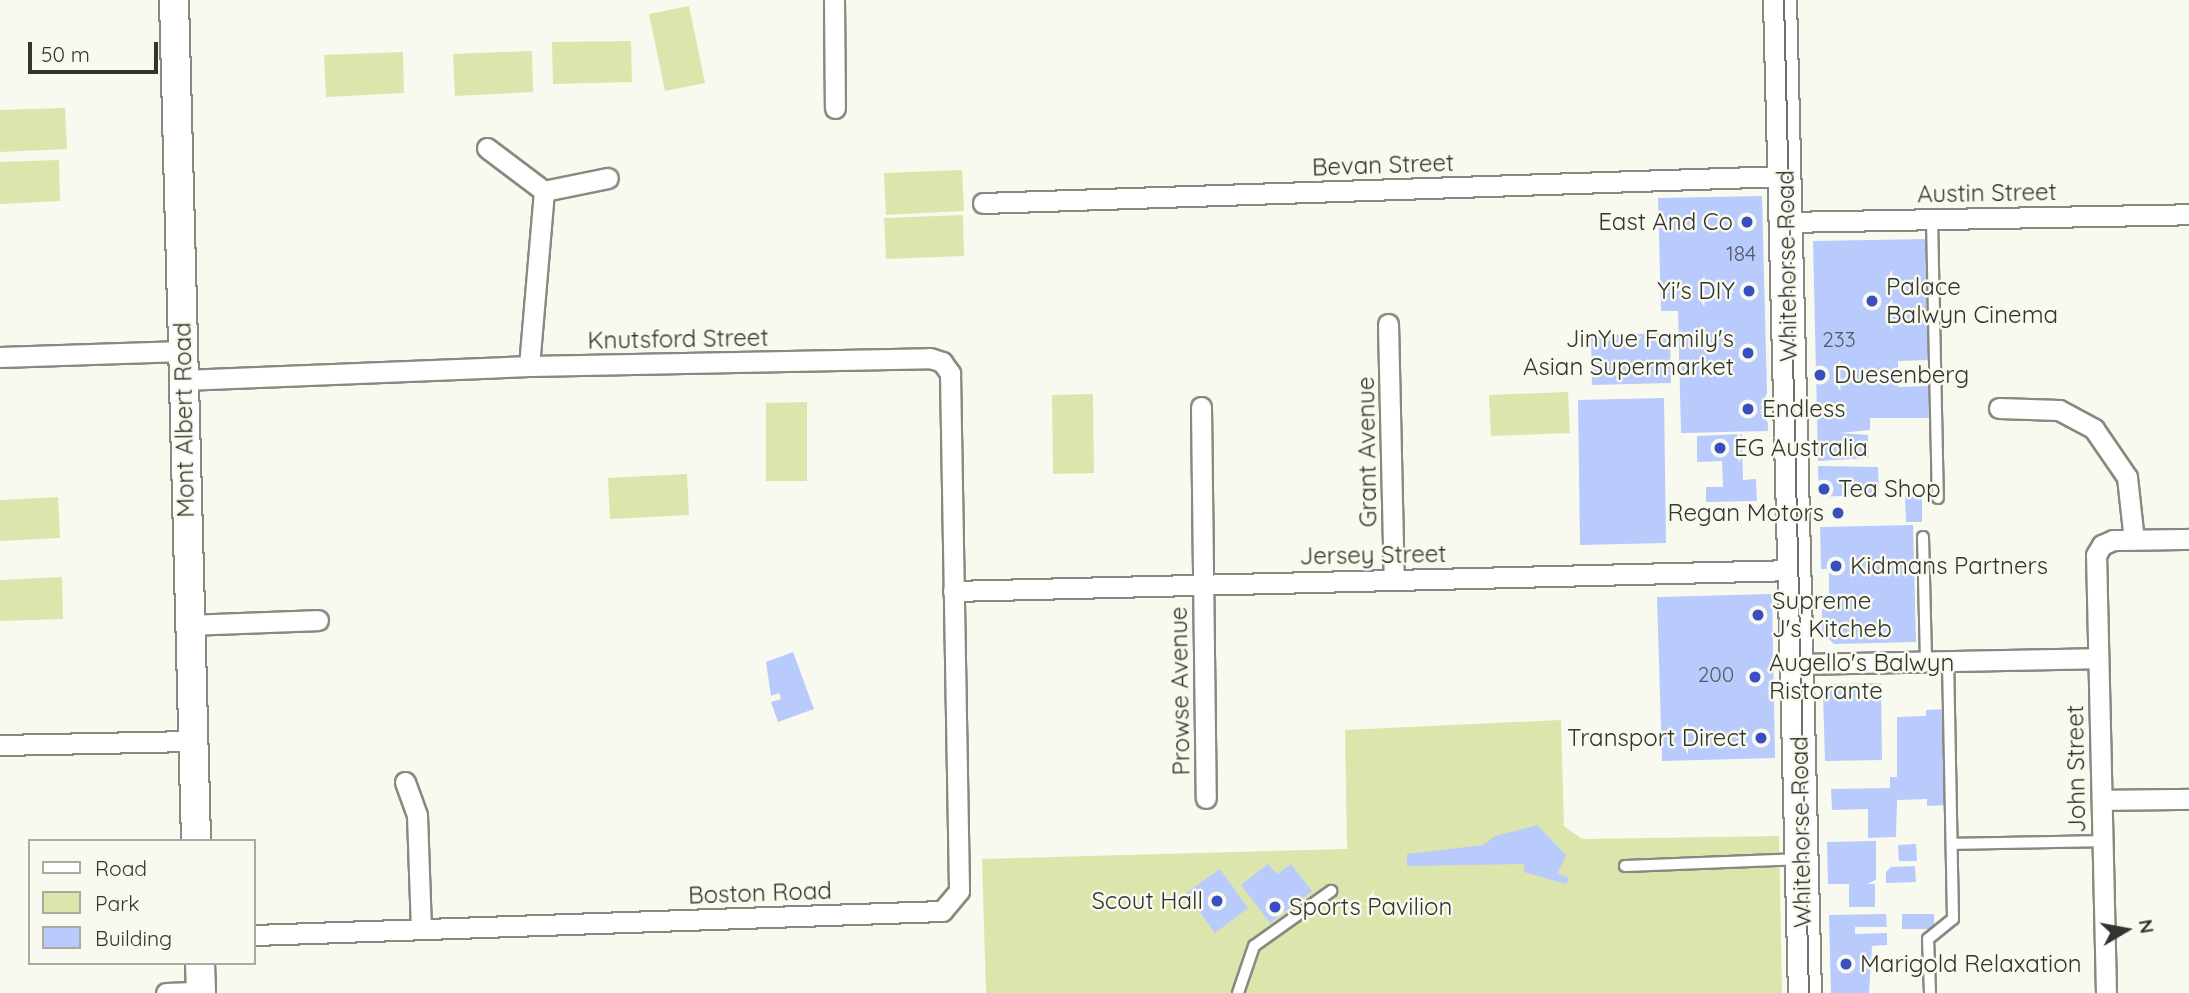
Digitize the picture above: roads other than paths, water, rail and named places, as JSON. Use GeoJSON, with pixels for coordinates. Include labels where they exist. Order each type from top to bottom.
{"type":"FeatureCollection","features":[{"type":"Feature","properties":{"kind":"main road","name":"Mont Albert Road"},"geometry":{"type":"LineString","coordinates":[[174,0],[196,839]]}},
{"type":"Feature","properties":{"kind":"main road","name":"Whitehorse Road"},"geometry":{"type":"LineString","coordinates":[[1780,0],[1805,993]]}},
{"type":"Feature","properties":{"kind":"main road"},"geometry":{"type":"LineString","coordinates":[[201,965],[201,992]]}},
{"type":"Feature","properties":{"kind":"street"},"geometry":{"type":"LineString","coordinates":[[834,0],[835,108]]}},
{"type":"Feature","properties":{"kind":"street"},"geometry":{"type":"LineString","coordinates":[[487,148],[544,191],[608,178]]}},
{"type":"Feature","properties":{"kind":"street","name":"Bevan Street"},"geometry":{"type":"LineString","coordinates":[[983,203],[1785,176]]}},
{"type":"Feature","properties":{"kind":"street"},"geometry":{"type":"LineString","coordinates":[[529,366],[544,191]]}},
{"type":"Feature","properties":{"kind":"street","name":"Austin Street"},"geometry":{"type":"LineString","coordinates":[[1786,222],[2189,214]]}},
{"type":"Feature","properties":{"kind":"street","name":"Grant Avenue"},"geometry":{"type":"LineString","coordinates":[[1388,324],[1394,579]]}},
{"type":"Feature","properties":{"kind":"street"},"geometry":{"type":"LineString","coordinates":[[0,357],[183,351]]}},
{"type":"Feature","properties":{"kind":"street","name":"Knutsford Street"},"geometry":{"type":"LineString","coordinates":[[183,380],[529,366],[930,358],[942,362],[950,373],[953,591]]}},
{"type":"Feature","properties":{"kind":"street","name":"Prowse Avenue"},"geometry":{"type":"LineString","coordinates":[[1201,407],[1206,798]]}},
{"type":"Feature","properties":{"kind":"street"},"geometry":{"type":"LineString","coordinates":[[1999,408],[2059,410],[2094,429],[2114,452],[2127,477],[2134,540],[2189,539]]}},
{"type":"Feature","properties":{"kind":"street","name":"John Street"},"geometry":{"type":"LineString","coordinates":[[2106,993],[2095,561],[2102,545],[2134,540]]}},
{"type":"Feature","properties":{"kind":"street","name":"Jersey Street"},"geometry":{"type":"LineString","coordinates":[[953,591],[1794,569]]}},
{"type":"Feature","properties":{"kind":"street","name":"Boston Road"},"geometry":{"type":"LineString","coordinates":[[256,935],[942,911],[959,891],[953,591]]}},
{"type":"Feature","properties":{"kind":"street"},"geometry":{"type":"LineString","coordinates":[[190,625],[318,620]]}},
{"type":"Feature","properties":{"kind":"street"},"geometry":{"type":"LineString","coordinates":[[1796,664],[2098,659]]}},
{"type":"Feature","properties":{"kind":"street"},"geometry":{"type":"LineString","coordinates":[[0,745],[193,741]]}},
{"type":"Feature","properties":{"kind":"street"},"geometry":{"type":"LineString","coordinates":[[405,782],[417,815],[421,929]]}},
{"type":"Feature","properties":{"kind":"street"},"geometry":{"type":"LineString","coordinates":[[2102,800],[2189,799]]}},
{"type":"Feature","properties":{"kind":"street"},"geometry":{"type":"LineString","coordinates":[[166,993],[201,992]]}},
{"type":"Feature","properties":{"kind":"lane"},"geometry":{"type":"LineString","coordinates":[[1932,219],[1938,498]]}},
{"type":"Feature","properties":{"kind":"lane"},"geometry":{"type":"LineString","coordinates":[[1923,537],[1926,661]]}},
{"type":"Feature","properties":{"kind":"lane"},"geometry":{"type":"LineString","coordinates":[[1930,993],[1928,939],[1953,919],[1948,661]]}},
{"type":"Feature","properties":{"kind":"lane"},"geometry":{"type":"LineString","coordinates":[[1952,844],[2103,841]]}},
{"type":"Feature","properties":{"kind":"lane"},"geometry":{"type":"LineString","coordinates":[[1625,866],[1801,859]]}},
{"type":"Feature","properties":{"kind":"lane"},"geometry":{"type":"LineString","coordinates":[[1238,993],[1254,946],[1331,891]]}},
{"type":"Feature","properties":{"kind":"tram line"},"geometry":{"type":"LineString","coordinates":[[1784,0],[1809,993]]}},
{"type":"Feature","properties":{"kind":"place","name":"East And Co"},"geometry":{"type":"Point","coordinates":[1747,222]}},
{"type":"Feature","properties":{"kind":"place","name":"Yi's DIY"},"geometry":{"type":"Point","coordinates":[1749,291]}},
{"type":"Feature","properties":{"kind":"place","name":"Palace Balwyn Cinema"},"geometry":{"type":"Point","coordinates":[1872,301]}},
{"type":"Feature","properties":{"kind":"place","name":"JinYue Family's Asian Supermarket"},"geometry":{"type":"Point","coordinates":[1748,353]}},
{"type":"Feature","properties":{"kind":"place","name":"Duesenberg"},"geometry":{"type":"Point","coordinates":[1820,375]}},
{"type":"Feature","properties":{"kind":"place","name":"Endless"},"geometry":{"type":"Point","coordinates":[1748,409]}},
{"type":"Feature","properties":{"kind":"place","name":"EG Australia"},"geometry":{"type":"Point","coordinates":[1720,448]}},
{"type":"Feature","properties":{"kind":"place","name":"Tea Shop"},"geometry":{"type":"Point","coordinates":[1824,489]}},
{"type":"Feature","properties":{"kind":"place","name":"Regan Motors"},"geometry":{"type":"Point","coordinates":[1838,513]}},
{"type":"Feature","properties":{"kind":"place","name":"Kidmans Partners"},"geometry":{"type":"Point","coordinates":[1836,566]}},
{"type":"Feature","properties":{"kind":"place","name":"Supreme J's Kitcheb"},"geometry":{"type":"Point","coordinates":[1758,615]}},
{"type":"Feature","properties":{"kind":"place","name":"Augello's Balwyn Ristorante"},"geometry":{"type":"Point","coordinates":[1755,677]}},
{"type":"Feature","properties":{"kind":"place","name":"Transport Direct"},"geometry":{"type":"Point","coordinates":[1761,738]}},
{"type":"Feature","properties":{"kind":"place","name":"Scout Hall"},"geometry":{"type":"Point","coordinates":[1217,901]}},
{"type":"Feature","properties":{"kind":"place","name":"Sports Pavilion"},"geometry":{"type":"Point","coordinates":[1275,907]}},
{"type":"Feature","properties":{"kind":"place","name":"Marigold Relaxation"},"geometry":{"type":"Point","coordinates":[1846,964]}}]}
